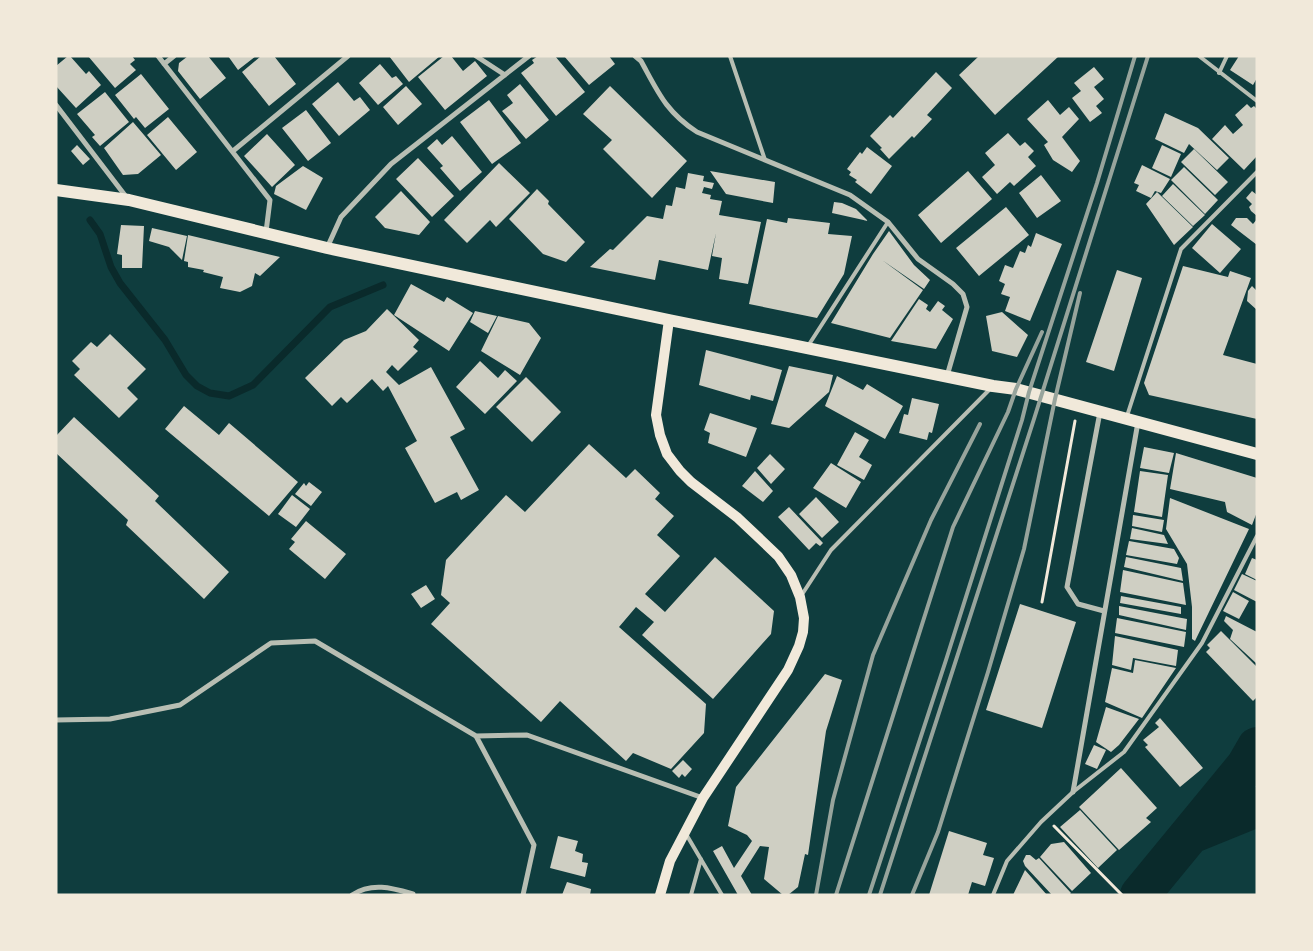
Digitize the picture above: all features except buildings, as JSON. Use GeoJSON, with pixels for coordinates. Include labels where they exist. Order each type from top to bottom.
{"type":"FeatureCollection","features":[{"type":"Feature","properties":{"kind":"main road"},"geometry":{"type":"LineString","coordinates":[[56,190],[129,200],[327,248],[947,377],[1016,389],[1257,454]]}},
{"type":"Feature","properties":{"kind":"main road"},"geometry":{"type":"LineString","coordinates":[[660,895],[670,862],[703,798],[788,670],[801,639],[804,618],[800,597],[791,575],[778,556],[738,518],[691,482],[667,454],[656,415],[669,320]]}},
{"type":"Feature","properties":{"kind":"street"},"geometry":{"type":"LineString","coordinates":[[158,56],[270,200],[266,233]]}},
{"type":"Feature","properties":{"kind":"street"},"geometry":{"type":"LineString","coordinates":[[164,64],[174,56]]}},
{"type":"Feature","properties":{"kind":"street"},"geometry":{"type":"LineString","coordinates":[[232,152],[348,56]]}},
{"type":"Feature","properties":{"kind":"street"},"geometry":{"type":"LineString","coordinates":[[476,56],[505,75]]}},
{"type":"Feature","properties":{"kind":"street"},"geometry":{"type":"LineString","coordinates":[[327,248],[341,217],[391,164],[529,56]]}},
{"type":"Feature","properties":{"kind":"street"},"geometry":{"type":"LineString","coordinates":[[635,56],[643,59],[663,100],[685,125],[697,132],[850,195],[888,222],[918,259],[953,284],[963,294],[967,307],[947,377]]}},
{"type":"Feature","properties":{"kind":"street"},"geometry":{"type":"LineString","coordinates":[[56,105],[129,200]]}},
{"type":"Feature","properties":{"kind":"street"},"geometry":{"type":"LineString","coordinates":[[1100,412],[1067,587],[1078,604],[1104,611]]}},
{"type":"Feature","properties":{"kind":"street"},"geometry":{"type":"LineString","coordinates":[[1073,792],[1104,611],[1132,420]]}},
{"type":"Feature","properties":{"kind":"street"},"geometry":{"type":"LineString","coordinates":[[56,720],[110,719],[180,705],[271,643],[315,641],[476,736],[534,845],[523,895]]}},
{"type":"Feature","properties":{"kind":"street"},"geometry":{"type":"LineString","coordinates":[[476,736],[527,735],[703,798]]}},
{"type":"Feature","properties":{"kind":"street"},"geometry":{"type":"LineString","coordinates":[[352,895],[358,891],[377,886],[413,894]]}},
{"type":"Feature","properties":{"kind":"lane"},"geometry":{"type":"LineString","coordinates":[[730,56],[765,160]]}},
{"type":"Feature","properties":{"kind":"lane"},"geometry":{"type":"LineString","coordinates":[[1199,56],[1257,101]]}},
{"type":"Feature","properties":{"kind":"lane"},"geometry":{"type":"LineString","coordinates":[[1219,73],[1227,56]]}},
{"type":"Feature","properties":{"kind":"lane"},"geometry":{"type":"LineString","coordinates":[[1132,420],[1181,249],[1257,172]]}},
{"type":"Feature","properties":{"kind":"lane"},"geometry":{"type":"LineString","coordinates":[[806,348],[888,222]]}},
{"type":"Feature","properties":{"kind":"lane"},"geometry":{"type":"LineString","coordinates":[[800,597],[831,550],[993,386]]}},
{"type":"Feature","properties":{"kind":"lane"},"geometry":{"type":"LineString","coordinates":[[993,895],[1007,861],[1045,818],[1073,792],[1124,752],[1202,643],[1257,536]]}},
{"type":"Feature","properties":{"kind":"lane"},"geometry":{"type":"LineString","coordinates":[[685,832],[722,895]]}},
{"type":"Feature","properties":{"kind":"lane"},"geometry":{"type":"LineString","coordinates":[[691,895],[701,859]]}},
{"type":"Feature","properties":{"kind":"path"},"geometry":{"type":"LineString","coordinates":[[1042,602],[1078,406]]}},
{"type":"Feature","properties":{"kind":"path"},"geometry":{"type":"LineString","coordinates":[[1045,818],[1122,895]]}},
{"type":"Feature","properties":{"kind":"waterway"},"geometry":{"type":"LineString","coordinates":[[90,220],[100,234],[111,267],[120,283],[165,340],[186,375],[197,386],[210,393],[229,396],[253,385],[330,307],[383,285]]}},
{"type":"Feature","properties":{"kind":"waterway"},"geometry":{"type":"LineString","coordinates":[[1140,895],[1246,766],[1257,747]]}},
{"type":"Feature","properties":{"kind":"waterway"},"geometry":{"type":"LineString","coordinates":[[1193,833],[1257,807]]}},
{"type":"Feature","properties":{"kind":"railway"},"geometry":{"type":"LineString","coordinates":[[869,895],[946,660],[1022,420],[1029,392],[1097,183],[1135,56]]}},
{"type":"Feature","properties":{"kind":"railway"},"geometry":{"type":"LineString","coordinates":[[880,895],[1034,419],[1148,56]]}},
{"type":"Feature","properties":{"kind":"railway"},"geometry":{"type":"LineString","coordinates":[[912,895],[938,832],[1024,549],[1055,399],[1080,293]]}},
{"type":"Feature","properties":{"kind":"railway"},"geometry":{"type":"LineString","coordinates":[[836,895],[953,527],[1008,412],[1016,389],[1042,332]]}},
{"type":"Feature","properties":{"kind":"railway"},"geometry":{"type":"LineString","coordinates":[[816,895],[833,800],[873,655],[931,520],[980,424]]}}]}
